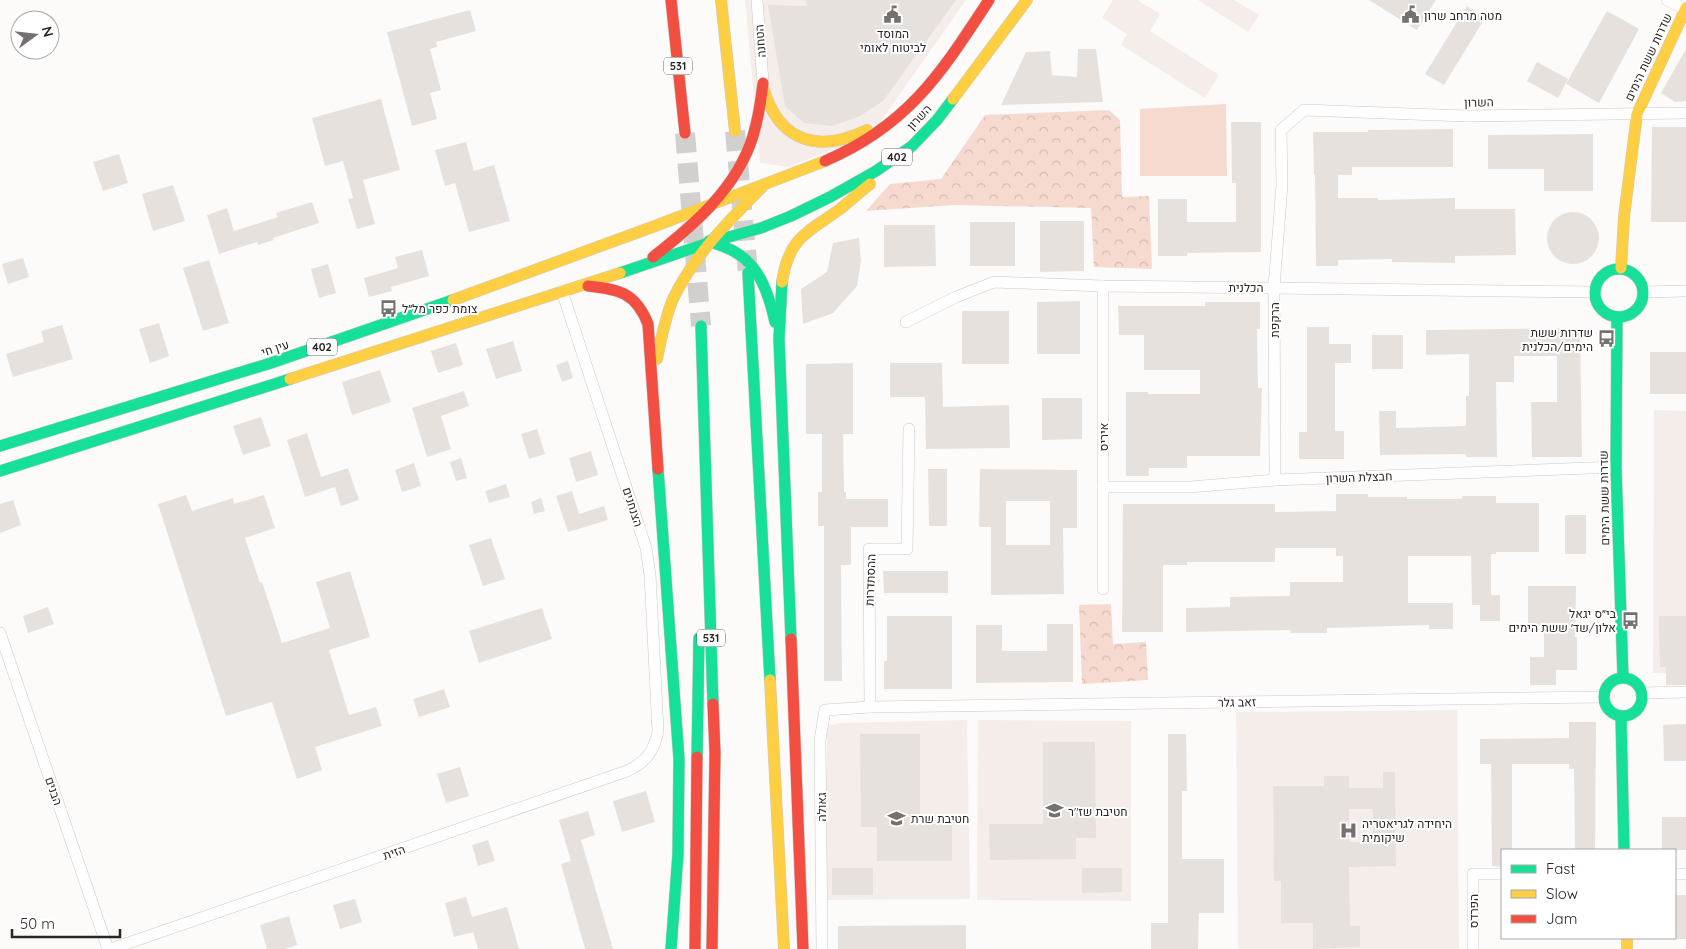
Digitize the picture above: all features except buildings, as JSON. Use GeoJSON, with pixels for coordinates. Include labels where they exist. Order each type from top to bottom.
{"type":"FeatureCollection","features":[{"type":"Feature","properties":{"kind":"main road","name":"531"},"geometry":{"type":"LineString","coordinates":[[671,0],[686,133]]}},
{"type":"Feature","properties":{"kind":"main road"},"geometry":{"type":"LineString","coordinates":[[721,0],[735,131]]}},
{"type":"Feature","properties":{"kind":"main road"},"geometry":{"type":"LineString","coordinates":[[732,0],[732,89]]}},
{"type":"Feature","properties":{"kind":"main road","name":"השרון"},"geometry":{"type":"LineString","coordinates":[[766,183],[814,166],[854,148],[887,127],[919,98],[990,0]]}},
{"type":"Feature","properties":{"kind":"main road","name":"השרון"},"geometry":{"type":"LineString","coordinates":[[711,242],[751,232],[791,216],[853,185],[912,146],[937,120],[1027,0]]}},
{"type":"Feature","properties":{"kind":"main road","name":"שדרות ששת הימים"},"geometry":{"type":"LineString","coordinates":[[1621,268],[1624,217],[1637,114],[1686,8]]}},
{"type":"Feature","properties":{"kind":"main road"},"geometry":{"type":"LineString","coordinates":[[763,83],[770,109],[781,124],[802,137],[813,141],[834,142],[856,136],[919,98]]}},
{"type":"Feature","properties":{"kind":"main road"},"geometry":{"type":"LineString","coordinates":[[639,268],[688,230],[713,204],[734,176],[751,143],[759,117],[763,83]]}},
{"type":"Feature","properties":{"kind":"main road"},"geometry":{"type":"LineString","coordinates":[[803,949],[779,339],[784,271],[790,251],[808,232],[856,197],[892,161]]}},
{"type":"Feature","properties":{"kind":"main road"},"geometry":{"type":"LineString","coordinates":[[654,387],[663,330],[672,302],[686,276],[729,221],[766,183]]}},
{"type":"Feature","properties":{"kind":"main road","name":"402"},"geometry":{"type":"LineString","coordinates":[[658,225],[766,183]]}},
{"type":"Feature","properties":{"kind":"main road"},"geometry":{"type":"LineString","coordinates":[[658,225],[688,230],[742,256],[759,277],[769,298],[779,339]]}},
{"type":"Feature","properties":{"kind":"main road","name":"עין חי"},"geometry":{"type":"LineString","coordinates":[[0,446],[272,363],[360,334],[658,225]]}},
{"type":"Feature","properties":{"kind":"main road","name":"402"},"geometry":{"type":"LineString","coordinates":[[0,471],[639,268],[711,242]]}},
{"type":"Feature","properties":{"kind":"main road"},"geometry":{"type":"LineString","coordinates":[[1621,268],[1630,270],[1642,283],[1643,300],[1633,314],[1625,317],[1610,316],[1598,306],[1595,292],[1596,284],[1600,277],[1613,269],[1621,268]]}},
{"type":"Feature","properties":{"kind":"main road"},"geometry":{"type":"LineString","coordinates":[[748,273],[784,949]]}},
{"type":"Feature","properties":{"kind":"main road"},"geometry":{"type":"LineString","coordinates":[[582,286],[616,290],[625,293],[640,306],[648,324],[654,387],[679,759],[679,858],[671,949]]}},
{"type":"Feature","properties":{"kind":"main road","name":"שדרות ששת הימים"},"geometry":{"type":"LineString","coordinates":[[1617,317],[1616,468],[1622,677]]}},
{"type":"Feature","properties":{"kind":"main road","name":"531"},"geometry":{"type":"LineString","coordinates":[[695,949],[701,326],[715,753],[712,949]]}},
{"type":"Feature","properties":{"kind":"main road"},"geometry":{"type":"LineString","coordinates":[[1622,677],[1628,678],[1636,684],[1641,693],[1640,704],[1637,710],[1621,716],[1608,710],[1604,697],[1605,689],[1609,683],[1622,677]]}},
{"type":"Feature","properties":{"kind":"main road"},"geometry":{"type":"LineString","coordinates":[[1621,716],[1624,849]]}},
{"type":"Feature","properties":{"kind":"main road"},"geometry":{"type":"LineString","coordinates":[[772,940],[774,768]]}},
{"type":"Feature","properties":{"kind":"street","name":"הטחנה"},"geometry":{"type":"LineString","coordinates":[[757,0],[763,83]]}},
{"type":"Feature","properties":{"kind":"street"},"geometry":{"type":"LineString","coordinates":[[1667,0],[1686,8]]}},
{"type":"Feature","properties":{"kind":"street","name":"השרון"},"geometry":{"type":"LineString","coordinates":[[1281,130],[1304,110],[1466,116],[1686,113]]}},
{"type":"Feature","properties":{"kind":"street","name":"הרקפת"},"geometry":{"type":"LineString","coordinates":[[1275,480],[1274,287],[1282,185],[1281,130]]}},
{"type":"Feature","properties":{"kind":"street","name":"הכלנית"},"geometry":{"type":"LineString","coordinates":[[906,322],[994,282],[1103,286],[1595,292]]}},
{"type":"Feature","properties":{"kind":"street","name":"איריס"},"geometry":{"type":"LineString","coordinates":[[1103,286],[1103,588]]}},
{"type":"Feature","properties":{"kind":"street","name":"הצנחנים"},"geometry":{"type":"LineString","coordinates":[[562,291],[646,548],[650,575],[658,731]]}},
{"type":"Feature","properties":{"kind":"street"},"geometry":{"type":"LineString","coordinates":[[1644,292],[1686,291]]}},
{"type":"Feature","properties":{"kind":"street","name":"ההסתדרות"},"geometry":{"type":"LineString","coordinates":[[870,707],[869,549],[907,549],[909,429]]}},
{"type":"Feature","properties":{"kind":"street","name":"חבצלת השרון"},"geometry":{"type":"LineString","coordinates":[[1103,487],[1190,487],[1275,480],[1616,468]]}},
{"type":"Feature","properties":{"kind":"street","name":"הבנים"},"geometry":{"type":"LineString","coordinates":[[0,633],[109,949]]}},
{"type":"Feature","properties":{"kind":"street"},"geometry":{"type":"LineString","coordinates":[[1641,693],[1686,692]]}},
{"type":"Feature","properties":{"kind":"street","name":"זאב גלר"},"geometry":{"type":"LineString","coordinates":[[870,707],[1604,697]]}},
{"type":"Feature","properties":{"kind":"street","name":"גאולה"},"geometry":{"type":"LineString","coordinates":[[822,949],[820,740],[825,710],[870,707]]}},
{"type":"Feature","properties":{"kind":"street","name":"הזית"},"geometry":{"type":"LineString","coordinates":[[109,949],[627,771],[642,762],[651,753],[658,731]]}},
{"type":"Feature","properties":{"kind":"street","name":"הפרדס"},"geometry":{"type":"LineString","coordinates":[[1473,949],[1473,874],[1501,874]]}},
{"type":"Feature","properties":{"kind":"shaded area"},"geometry":{"type":"Polygon","coordinates":[[[745,0],[966,0],[872,134],[789,167],[760,163],[745,0]]]}},
{"type":"Feature","properties":{"kind":"shaded area"},"geometry":{"type":"Polygon","coordinates":[[[1113,0],[1137,0],[1160,14],[1150,31],[1219,75],[1205,98],[1121,45],[1127,34],[1102,18],[1113,0]]]}},
{"type":"Feature","properties":{"kind":"shaded area"},"geometry":{"type":"Polygon","coordinates":[[[1198,0],[1234,0],[1259,15],[1248,32],[1198,0]]]}},
{"type":"Feature","properties":{"kind":"shaded area"},"geometry":{"type":"Polygon","coordinates":[[[1654,410],[1686,411],[1686,673],[1653,673],[1654,410]]]}},
{"type":"Feature","properties":{"kind":"shaded area","name":"היחידה לגריאטריה שיקומית"},"geometry":{"type":"Polygon","coordinates":[[[1457,710],[1459,949],[1238,949],[1236,712],[1457,710]]]}},
{"type":"Feature","properties":{"kind":"shaded area","name":"חטיבת שרת"},"geometry":{"type":"Polygon","coordinates":[[[967,720],[970,899],[824,900],[827,737],[825,726],[841,723],[967,720]]]}},
{"type":"Feature","properties":{"kind":"shaded area","name":"חטיבת שז\"ר"},"geometry":{"type":"Polygon","coordinates":[[[978,720],[1131,721],[1131,901],[977,900],[978,720]]]}},
{"type":"Feature","properties":{"kind":"green space"},"geometry":{"type":"Polygon","coordinates":[[[1226,104],[1227,176],[1140,176],[1140,109],[1226,104]]]}},
{"type":"Feature","properties":{"kind":"green space"},"geometry":{"type":"Polygon","coordinates":[[[1109,110],[1120,120],[1122,197],[1149,196],[1152,269],[1094,267],[1091,208],[954,205],[866,211],[890,184],[941,179],[985,115],[1109,110]]]}},
{"type":"Feature","properties":{"kind":"green space"},"geometry":{"type":"Polygon","coordinates":[[[1111,604],[1113,644],[1146,642],[1148,680],[1082,684],[1079,605],[1111,604]]]}},
{"type":"Feature","properties":{"kind":"tunnel"},"geometry":{"type":"LineString","coordinates":[[735,131],[748,273]]}},
{"type":"Feature","properties":{"kind":"tunnel"},"geometry":{"type":"LineString","coordinates":[[685,133],[701,326]]}},
{"type":"Feature","properties":{"kind":"traffic: fast"},"geometry":{"type":"LineString","coordinates":[[620,273],[711,242],[761,228],[830,197],[876,171],[912,146],[937,120],[953,99]]}},
{"type":"Feature","properties":{"kind":"traffic: fast"},"geometry":{"type":"LineString","coordinates":[[709,241],[735,252],[751,265],[762,282],[775,322]]}},
{"type":"Feature","properties":{"kind":"traffic: fast"},"geometry":{"type":"LineString","coordinates":[[1614,269],[1624,269],[1633,273],[1639,279],[1642,284],[1643,293],[1642,302],[1633,313],[1624,317],[1614,317],[1605,313],[1599,307],[1595,298],[1595,288],[1599,279],[1605,273],[1614,269]]}},
{"type":"Feature","properties":{"kind":"traffic: fast"},"geometry":{"type":"LineString","coordinates":[[748,273],[770,680]]}},
{"type":"Feature","properties":{"kind":"traffic: fast"},"geometry":{"type":"LineString","coordinates":[[782,282],[779,339],[791,639]]}},
{"type":"Feature","properties":{"kind":"traffic: fast"},"geometry":{"type":"LineString","coordinates":[[0,446],[271,363],[453,300]]}},
{"type":"Feature","properties":{"kind":"traffic: fast"},"geometry":{"type":"LineString","coordinates":[[1617,317],[1616,467],[1623,677]]}},
{"type":"Feature","properties":{"kind":"traffic: fast"},"geometry":{"type":"LineString","coordinates":[[701,326],[713,704]]}},
{"type":"Feature","properties":{"kind":"traffic: fast"},"geometry":{"type":"LineString","coordinates":[[0,471],[290,379]]}},
{"type":"Feature","properties":{"kind":"traffic: fast"},"geometry":{"type":"LineString","coordinates":[[658,469],[679,759],[678,854],[671,949]]}},
{"type":"Feature","properties":{"kind":"traffic: fast"},"geometry":{"type":"LineString","coordinates":[[697,757],[699,638]]}},
{"type":"Feature","properties":{"kind":"traffic: fast"},"geometry":{"type":"LineString","coordinates":[[1623,678],[1636,684],[1642,697],[1636,710],[1623,716],[1610,710],[1604,697],[1610,684],[1623,678]]}},
{"type":"Feature","properties":{"kind":"traffic: fast"},"geometry":{"type":"LineString","coordinates":[[1621,716],[1624,849]]}},
{"type":"Feature","properties":{"kind":"traffic: slow"},"geometry":{"type":"LineString","coordinates":[[721,0],[735,131]]}},
{"type":"Feature","properties":{"kind":"traffic: slow"},"geometry":{"type":"LineString","coordinates":[[953,99],[1027,0]]}},
{"type":"Feature","properties":{"kind":"traffic: slow"},"geometry":{"type":"LineString","coordinates":[[1621,268],[1624,217],[1637,114],[1686,8]]}},
{"type":"Feature","properties":{"kind":"traffic: slow"},"geometry":{"type":"LineString","coordinates":[[764,90],[771,108],[780,122],[791,132],[804,138],[818,141],[833,141],[867,130]]}},
{"type":"Feature","properties":{"kind":"traffic: slow"},"geometry":{"type":"LineString","coordinates":[[453,300],[825,161]]}},
{"type":"Feature","properties":{"kind":"traffic: slow"},"geometry":{"type":"LineString","coordinates":[[782,282],[789,255],[801,238],[870,184]]}},
{"type":"Feature","properties":{"kind":"traffic: slow"},"geometry":{"type":"LineString","coordinates":[[657,359],[668,314],[681,283],[713,239],[762,187]]}},
{"type":"Feature","properties":{"kind":"traffic: slow"},"geometry":{"type":"LineString","coordinates":[[290,379],[620,273]]}},
{"type":"Feature","properties":{"kind":"traffic: slow"},"geometry":{"type":"LineString","coordinates":[[770,680],[784,949]]}},
{"type":"Feature","properties":{"kind":"traffic: slow"},"geometry":{"type":"LineString","coordinates":[[1627,939],[1627,949]]}},
{"type":"Feature","properties":{"kind":"traffic: jam"},"geometry":{"type":"LineString","coordinates":[[671,0],[685,133]]}},
{"type":"Feature","properties":{"kind":"traffic: jam"},"geometry":{"type":"LineString","coordinates":[[825,161],[854,147],[879,131],[901,113],[938,74],[989,0]]}},
{"type":"Feature","properties":{"kind":"traffic: jam"},"geometry":{"type":"LineString","coordinates":[[653,257],[684,232],[712,204],[736,172],[746,155],[753,136],[763,83]]}},
{"type":"Feature","properties":{"kind":"traffic: jam"},"geometry":{"type":"LineString","coordinates":[[588,286],[609,289],[625,294],[638,305],[648,324],[658,469]]}},
{"type":"Feature","properties":{"kind":"traffic: jam"},"geometry":{"type":"LineString","coordinates":[[791,639],[803,949]]}},
{"type":"Feature","properties":{"kind":"traffic: jam"},"geometry":{"type":"LineString","coordinates":[[712,949],[715,753],[713,704]]}},
{"type":"Feature","properties":{"kind":"traffic: jam"},"geometry":{"type":"LineString","coordinates":[[695,949],[697,757]]}},
{"type":"Feature","properties":{"kind":"place","name":"המוסד לביטוח לאומי"},"geometry":{"type":"Point","coordinates":[893,14]}},
{"type":"Feature","properties":{"kind":"place","name":"מטה מרחב שרון"},"geometry":{"type":"Point","coordinates":[1410,15]}},
{"type":"Feature","properties":{"kind":"place","name":"צומת כפר מל״ל"},"geometry":{"type":"Point","coordinates":[388,308]}},
{"type":"Feature","properties":{"kind":"place","name":"שדרות ששת הימים/הכלנית"},"geometry":{"type":"Point","coordinates":[1607,339]}},
{"type":"Feature","properties":{"kind":"place","name":"בי״ס יגאל אלון/שד׳ ששת הימים"},"geometry":{"type":"Point","coordinates":[1630,620]}},
{"type":"Feature","properties":{"kind":"place","name":"חטיבת שז\"ר"},"geometry":{"type":"Point","coordinates":[1054,811]}},
{"type":"Feature","properties":{"kind":"place","name":"חטיבת שרת"},"geometry":{"type":"Point","coordinates":[897,818]}},
{"type":"Feature","properties":{"kind":"place","name":"היחידה לגריאטריה שיקומית"},"geometry":{"type":"Point","coordinates":[1348,830]}}]}
